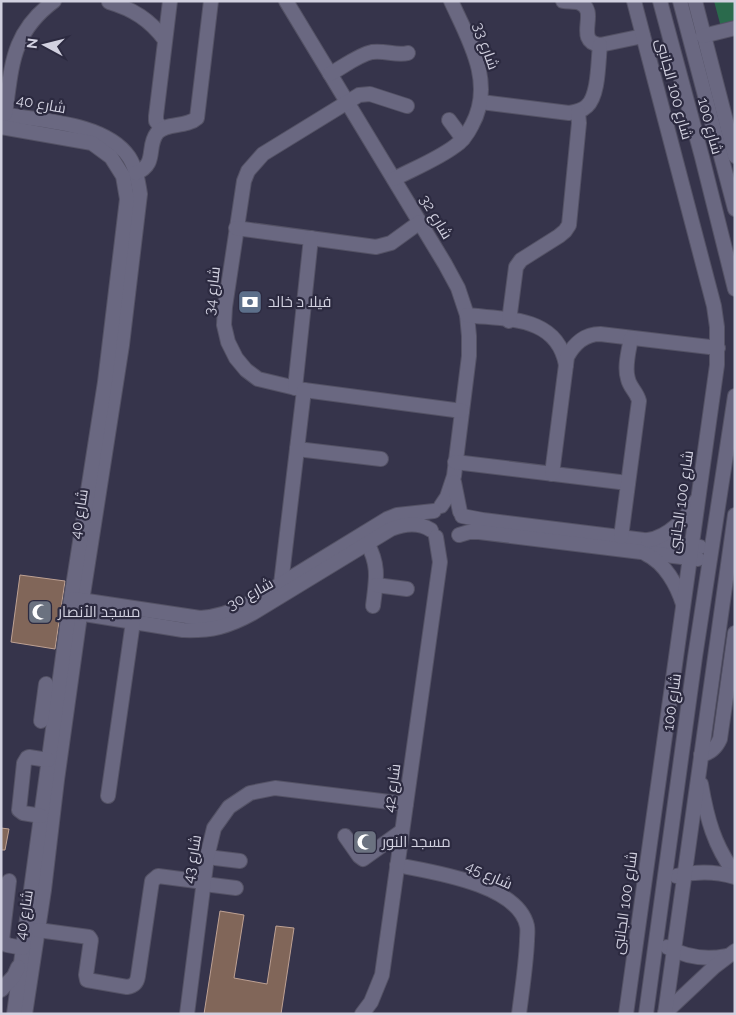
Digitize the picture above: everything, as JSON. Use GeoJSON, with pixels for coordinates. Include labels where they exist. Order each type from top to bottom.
{"type":"FeatureCollection","features":[{"type":"Feature","properties":{"kind":"street"},"geometry":{"type":"LineString","coordinates":[[2,118],[16,47],[24,32],[54,1]]}},
{"type":"Feature","properties":{"kind":"street"},"geometry":{"type":"LineString","coordinates":[[162,129],[156,121],[156,116],[170,1]]}},
{"type":"Feature","properties":{"kind":"street"},"geometry":{"type":"LineString","coordinates":[[136,173],[150,162],[156,134],[162,129],[192,123],[197,118],[211,1]]}},
{"type":"Feature","properties":{"kind":"street","name":"شارع 32"},"geometry":{"type":"LineString","coordinates":[[286,1],[458,288],[467,316],[469,336],[469,356],[454,489],[461,514]]}},
{"type":"Feature","properties":{"kind":"street","name":"شارع 33"},"geometry":{"type":"LineString","coordinates":[[394,179],[455,146],[463,139],[476,119],[481,102],[482,83],[478,64],[472,46],[451,1]]}},
{"type":"Feature","properties":{"kind":"street"},"geometry":{"type":"LineString","coordinates":[[563,1],[581,3],[587,9],[589,17],[588,39],[594,44],[644,36]]}},
{"type":"Feature","properties":{"kind":"street","name":"شارع 100 الجانبى"},"geometry":{"type":"LineString","coordinates":[[626,1014],[684,606],[718,348],[714,306],[634,1]]}},
{"type":"Feature","properties":{"kind":"street","name":"شارع 100"},"geometry":{"type":"LineString","coordinates":[[660,1],[735,289]]}},
{"type":"Feature","properties":{"kind":"street","name":"شارع 100"},"geometry":{"type":"LineString","coordinates":[[680,1],[735,209]]}},
{"type":"Feature","properties":{"kind":"street"},"geometry":{"type":"LineString","coordinates":[[695,1],[732,138],[735,156]]}},
{"type":"Feature","properties":{"kind":"street"},"geometry":{"type":"LineString","coordinates":[[111,2],[142,17],[165,40]]}},
{"type":"Feature","properties":{"kind":"street"},"geometry":{"type":"LineString","coordinates":[[703,36],[735,28]]}},
{"type":"Feature","properties":{"kind":"street"},"geometry":{"type":"LineString","coordinates":[[481,102],[569,113],[578,112],[587,106],[592,99],[600,44]]}},
{"type":"Feature","properties":{"kind":"street"},"geometry":{"type":"LineString","coordinates":[[330,74],[372,52],[398,55],[408,53]]}},
{"type":"Feature","properties":{"kind":"street","name":"شارع 34"},"geometry":{"type":"LineString","coordinates":[[407,106],[367,94],[360,95],[263,154],[255,162],[244,181],[224,325],[228,342],[236,358],[246,370],[258,379],[300,389],[462,410]]}},
{"type":"Feature","properties":{"kind":"street"},"geometry":{"type":"LineString","coordinates":[[509,320],[516,267],[521,260],[560,236],[569,225],[579,123],[578,112]]}},
{"type":"Feature","properties":{"kind":"street","name":"شارع 40"},"geometry":{"type":"LineString","coordinates":[[2,118],[73,126],[105,136],[118,145],[129,158],[136,173],[140,194],[122,345],[75,606],[50,702],[48,760],[16,1011]]}},
{"type":"Feature","properties":{"kind":"street","name":"شارع 40"},"geometry":{"type":"LineString","coordinates":[[2,118],[92,143],[111,157],[123,176],[127,199],[75,606],[38,930],[16,1011]]}},
{"type":"Feature","properties":{"kind":"street"},"geometry":{"type":"LineString","coordinates":[[448,120],[463,139]]}},
{"type":"Feature","properties":{"kind":"street"},"geometry":{"type":"LineString","coordinates":[[236,228],[368,246],[384,246],[420,222]]}},
{"type":"Feature","properties":{"kind":"street"},"geometry":{"type":"LineString","coordinates":[[281,584],[297,449],[311,238]]}},
{"type":"Feature","properties":{"kind":"street"},"geometry":{"type":"LineString","coordinates":[[467,316],[509,320],[535,325],[544,329],[559,345],[566,365]]}},
{"type":"Feature","properties":{"kind":"street"},"geometry":{"type":"LineString","coordinates":[[552,474],[566,365],[571,351],[588,335],[600,334],[718,348]]}},
{"type":"Feature","properties":{"kind":"street"},"geometry":{"type":"LineString","coordinates":[[621,538],[639,401],[635,390],[629,383],[626,372],[631,338]]}},
{"type":"Feature","properties":{"kind":"street","name":"شارع 100"},"geometry":{"type":"LineString","coordinates":[[646,1014],[710,555],[735,396]]}},
{"type":"Feature","properties":{"kind":"street"},"geometry":{"type":"LineString","coordinates":[[297,449],[380,459]]}},
{"type":"Feature","properties":{"kind":"street"},"geometry":{"type":"LineString","coordinates":[[455,469],[552,474],[628,483]]}},
{"type":"Feature","properties":{"kind":"street","name":"شارع 32"},"geometry":{"type":"LineString","coordinates":[[438,509],[449,492],[455,469]]}},
{"type":"Feature","properties":{"kind":"street"},"geometry":{"type":"LineString","coordinates":[[643,546],[660,537],[682,519],[692,507],[699,493]]}},
{"type":"Feature","properties":{"kind":"street"},"geometry":{"type":"LineString","coordinates":[[684,606],[677,588],[663,567],[643,546],[621,538],[483,520],[461,514],[452,507],[438,509],[429,520],[433,533],[443,540],[469,532],[480,532],[643,546],[710,555]]}},
{"type":"Feature","properties":{"kind":"street","name":"شارع 30"},"geometry":{"type":"LineString","coordinates":[[75,606],[104,611],[200,618],[229,613],[248,604],[387,519],[397,515],[438,509]]}},
{"type":"Feature","properties":{"kind":"street"},"geometry":{"type":"LineString","coordinates":[[455,537],[463,525],[461,514]]}},
{"type":"Feature","properties":{"kind":"street"},"geometry":{"type":"LineString","coordinates":[[665,1013],[735,515]]}},
{"type":"Feature","properties":{"kind":"street","name":"شارع 30"},"geometry":{"type":"LineString","coordinates":[[104,611],[132,622],[183,630],[201,631],[219,628],[237,622],[253,613],[391,529],[400,526],[418,525],[433,533]]}},
{"type":"Feature","properties":{"kind":"street","name":"شارع 42"},"geometry":{"type":"LineString","coordinates":[[433,533],[440,562]]}},
{"type":"Feature","properties":{"kind":"street","name":"شارع 42"},"geometry":{"type":"LineString","coordinates":[[362,1014],[371,1002],[382,976],[440,562],[443,554],[455,537]]}},
{"type":"Feature","properties":{"kind":"street"},"geometry":{"type":"LineString","coordinates":[[367,543],[376,565],[376,586],[373,606]]}},
{"type":"Feature","properties":{"kind":"street"},"geometry":{"type":"LineString","coordinates":[[376,586],[407,589]]}},
{"type":"Feature","properties":{"kind":"street"},"geometry":{"type":"LineString","coordinates":[[108,796],[132,622]]}},
{"type":"Feature","properties":{"kind":"street"},"geometry":{"type":"LineString","coordinates":[[701,755],[711,752],[720,739],[735,633]]}},
{"type":"Feature","properties":{"kind":"street"},"geometry":{"type":"LineString","coordinates":[[41,721],[50,702],[46,684]]}},
{"type":"Feature","properties":{"kind":"street"},"geometry":{"type":"LineString","coordinates":[[41,816],[21,812],[18,807],[20,790],[25,760],[30,757],[48,760]]}},
{"type":"Feature","properties":{"kind":"street"},"geometry":{"type":"LineString","coordinates":[[699,770],[706,810],[714,838],[735,876]]}},
{"type":"Feature","properties":{"kind":"street","name":"شارع 43"},"geometry":{"type":"LineString","coordinates":[[187,1014],[207,858],[214,828],[229,807],[250,793],[275,788],[406,804]]}},
{"type":"Feature","properties":{"kind":"street"},"geometry":{"type":"LineString","coordinates":[[345,836],[363,859],[402,831]]}},
{"type":"Feature","properties":{"kind":"street"},"geometry":{"type":"LineString","coordinates":[[207,858],[240,861]]}},
{"type":"Feature","properties":{"kind":"street","name":"شارع 45"},"geometry":{"type":"LineString","coordinates":[[398,865],[462,879],[503,897],[515,905],[524,916],[528,927],[527,953],[519,1014]]}},
{"type":"Feature","properties":{"kind":"street"},"geometry":{"type":"LineString","coordinates":[[665,880],[685,874],[708,872],[735,876]]}},
{"type":"Feature","properties":{"kind":"street"},"geometry":{"type":"LineString","coordinates":[[38,930],[90,938],[86,975],[88,980],[127,987],[132,986],[137,982],[152,880],[158,876],[236,888]]}},
{"type":"Feature","properties":{"kind":"street"},"geometry":{"type":"LineString","coordinates":[[23,948],[7,945],[2,940],[5,881],[32,886]]}},
{"type":"Feature","properties":{"kind":"street"},"geometry":{"type":"LineString","coordinates":[[656,940],[674,950],[696,957],[712,958],[731,954]]}},
{"type":"Feature","properties":{"kind":"street"},"geometry":{"type":"LineString","coordinates":[[665,1013],[700,979],[731,954]]}},
{"type":"Feature","properties":{"kind":"street"},"geometry":{"type":"LineString","coordinates":[[1,990],[14,976],[21,962]]}},
{"type":"Feature","properties":{"kind":"green space"},"geometry":{"type":"Polygon","coordinates":[[[714,1],[735,1],[735,28],[722,31],[714,1]]]}},
{"type":"Feature","properties":{"kind":"building","name":"مسجد الأنصار"},"geometry":{"type":"Polygon","coordinates":[[[20,575],[65,581],[55,649],[11,642],[20,575]]]}},
{"type":"Feature","properties":{"kind":"building"},"geometry":{"type":"Polygon","coordinates":[[[1,828],[9,829],[5,850],[1,850],[1,828]]]}},
{"type":"Feature","properties":{"kind":"building"},"geometry":{"type":"Polygon","coordinates":[[[220,911],[244,915],[234,978],[267,984],[276,926],[294,928],[281,1014],[204,1014],[220,911]]]}},
{"type":"Feature","properties":{"kind":"place","name":"فيلا د خالد"},"geometry":{"type":"Point","coordinates":[250,302]}},
{"type":"Feature","properties":{"kind":"place","name":"مسجد الأنصار"},"geometry":{"type":"Point","coordinates":[40,612]}},
{"type":"Feature","properties":{"kind":"place","name":"مسجد النور"},"geometry":{"type":"Point","coordinates":[365,842]}}]}
